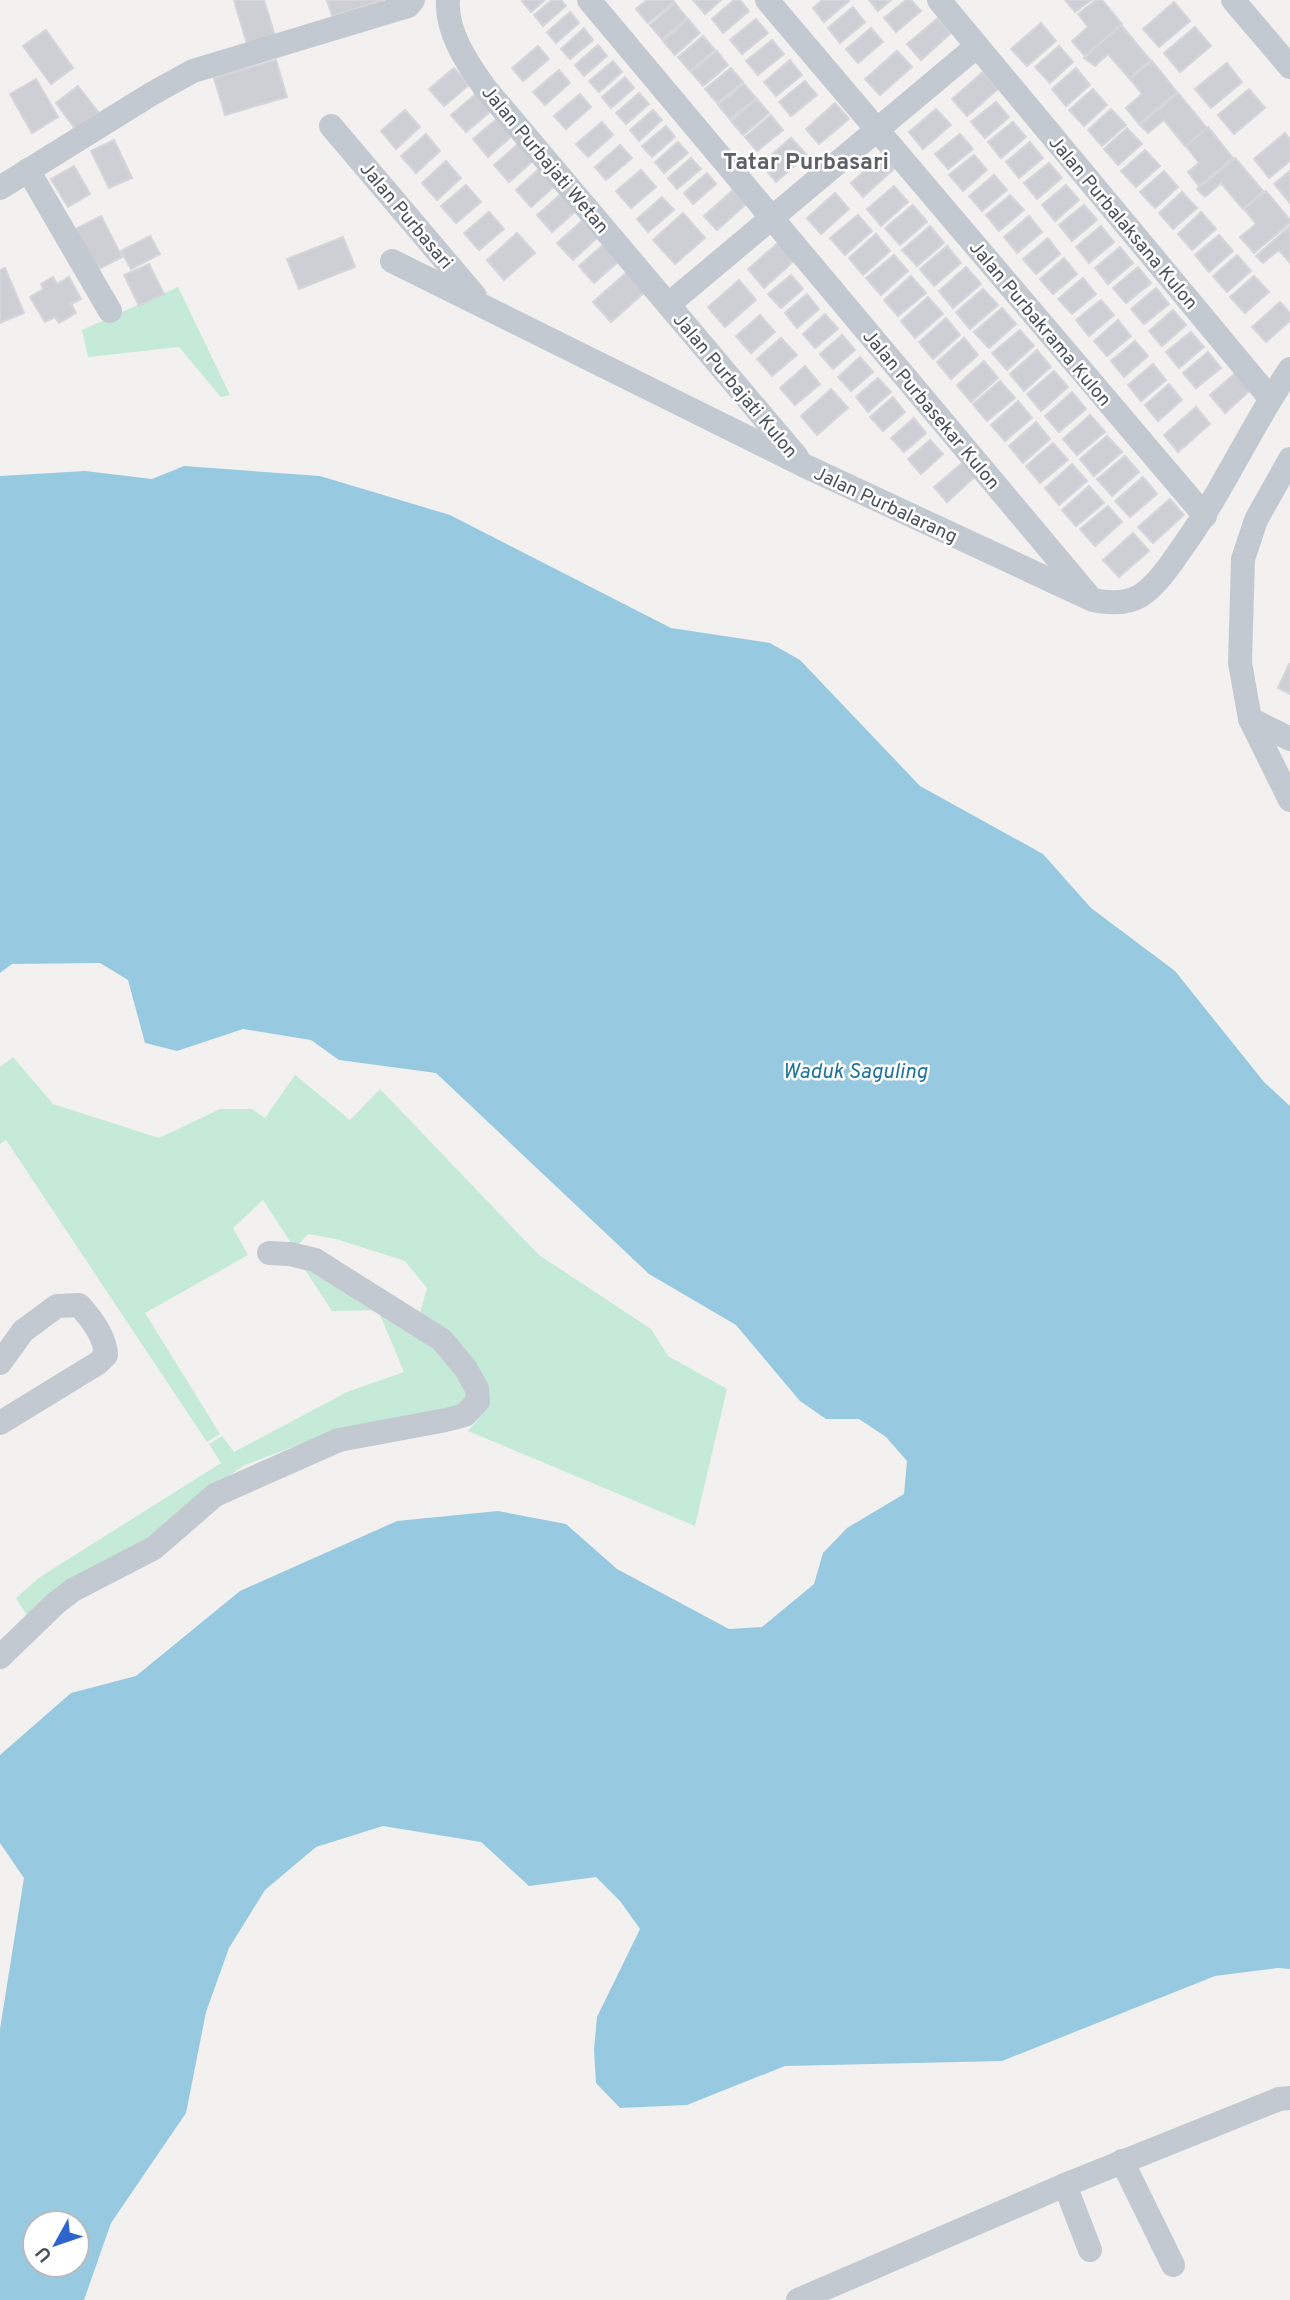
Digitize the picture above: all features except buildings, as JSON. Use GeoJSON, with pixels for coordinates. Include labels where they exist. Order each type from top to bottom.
{"type":"FeatureCollection","features":[{"type":"Feature","properties":{"kind":"street"},"geometry":{"type":"LineString","coordinates":[[0,188],[193,71],[408,6],[412,0]]}},
{"type":"Feature","properties":{"kind":"street","name":"Jalan Purbajati Wetan"},"geometry":{"type":"LineString","coordinates":[[448,0],[452,29],[466,61],[485,88],[669,304]]}},
{"type":"Feature","properties":{"kind":"street","name":"Jalan Purbasekar Kulon"},"geometry":{"type":"LineString","coordinates":[[589,0],[1093,600]]}},
{"type":"Feature","properties":{"kind":"street","name":"Jalan Purbakrama Kulon"},"geometry":{"type":"LineString","coordinates":[[767,0],[1205,516]]}},
{"type":"Feature","properties":{"kind":"street","name":"Jalan Purbalaksana Kulon"},"geometry":{"type":"LineString","coordinates":[[939,0],[1270,398]]}},
{"type":"Feature","properties":{"kind":"street"},"geometry":{"type":"LineString","coordinates":[[1233,0],[1290,67]]}},
{"type":"Feature","properties":{"kind":"street"},"geometry":{"type":"LineString","coordinates":[[1252,0],[1290,44]]}},
{"type":"Feature","properties":{"kind":"street"},"geometry":{"type":"LineString","coordinates":[[669,304],[977,46]]}},
{"type":"Feature","properties":{"kind":"street","name":"Jalan Purbasari"},"geometry":{"type":"LineString","coordinates":[[331,126],[482,305]]}},
{"type":"Feature","properties":{"kind":"street"},"geometry":{"type":"LineString","coordinates":[[28,170],[110,311]]}},
{"type":"Feature","properties":{"kind":"street","name":"Jalan Purbalarang"},"geometry":{"type":"LineString","coordinates":[[392,261],[803,465],[1093,600],[1111,603],[1138,597],[1164,575],[1205,516],[1270,398],[1290,369]]}},
{"type":"Feature","properties":{"kind":"street","name":"Jalan Purbajati Kulon"},"geometry":{"type":"LineString","coordinates":[[669,304],[803,465]]}},
{"type":"Feature","properties":{"kind":"street"},"geometry":{"type":"LineString","coordinates":[[1286,472],[1256,520],[1243,559],[1240,663],[1251,719],[1290,800]]}},
{"type":"Feature","properties":{"kind":"street"},"geometry":{"type":"LineString","coordinates":[[1251,719],[1290,739]]}},
{"type":"Feature","properties":{"kind":"street"},"geometry":{"type":"LineString","coordinates":[[0,1657],[73,1590],[154,1548],[215,1494],[339,1440],[465,1415],[478,1401],[477,1389],[466,1369],[442,1340],[315,1260],[290,1254],[269,1253]]}},
{"type":"Feature","properties":{"kind":"street"},"geometry":{"type":"LineString","coordinates":[[0,1363],[23,1331],[57,1306],[79,1305],[91,1318],[106,1346],[106,1355],[98,1363],[0,1423]]}},
{"type":"Feature","properties":{"kind":"street"},"geometry":{"type":"LineString","coordinates":[[798,2300],[1122,2161],[1279,2099],[1290,2098]]}},
{"type":"Feature","properties":{"kind":"street"},"geometry":{"type":"LineString","coordinates":[[1122,2161],[1173,2265]]}},
{"type":"Feature","properties":{"kind":"street"},"geometry":{"type":"LineString","coordinates":[[1065,2185],[1090,2250]]}},
{"type":"Feature","properties":{"kind":"green space"},"geometry":{"type":"Polygon","coordinates":[[[178,287],[230,395],[221,397],[179,347],[88,357],[82,330],[178,287]]]}},
{"type":"Feature","properties":{"kind":"green space"},"geometry":{"type":"Polygon","coordinates":[[[13,1057],[53,1104],[159,1138],[220,1109],[252,1109],[265,1118],[295,1075],[350,1120],[380,1089],[539,1255],[651,1329],[668,1356],[727,1389],[695,1526],[468,1431],[482,1415],[484,1390],[420,1313],[427,1288],[405,1261],[336,1239],[308,1234],[295,1249],[263,1200],[233,1228],[248,1255],[145,1313],[220,1434],[207,1442],[6,1140],[0,1144],[0,1067],[13,1057]]]}},
{"type":"Feature","properties":{"kind":"green space"},"geometry":{"type":"Polygon","coordinates":[[[298,1259],[440,1344],[471,1402],[319,1437],[245,1465],[219,1482],[154,1534],[29,1619],[16,1598],[40,1577],[221,1463],[209,1444],[222,1436],[234,1452],[347,1392],[404,1372],[378,1310],[332,1311],[298,1259]]]}},
{"type":"Feature","properties":{"kind":"water","name":"Waduk Saguling"},"geometry":{"type":"Polygon","coordinates":[[[184,466],[320,476],[450,515],[671,628],[770,643],[800,660],[920,786],[1043,854],[1091,908],[1175,971],[1264,1082],[1290,1106],[1290,1969],[1278,1968],[1215,1976],[1002,2061],[785,2066],[687,2105],[620,2108],[596,2083],[594,2050],[597,2017],[640,1929],[620,1901],[596,1877],[529,1886],[481,1842],[383,1826],[316,1847],[265,1890],[229,1948],[206,2012],[186,2113],[111,2223],[84,2300],[0,2300],[0,2029],[24,1878],[0,1843],[0,1755],[71,1693],[136,1676],[240,1591],[397,1521],[498,1511],[566,1524],[617,1569],[729,1629],[762,1627],[814,1584],[823,1553],[847,1528],[904,1494],[907,1461],[886,1437],[859,1419],[826,1419],[800,1401],[736,1325],[649,1274],[436,1073],[339,1060],[311,1040],[243,1029],[177,1051],[145,1043],[128,980],[100,963],[12,964],[0,973],[0,476],[85,471],[152,479],[184,466]]]}},
{"type":"Feature","properties":{"kind":"district","name":"Tatar Purbasari"},"geometry":{"type":"Point","coordinates":[806,161]}}]}
